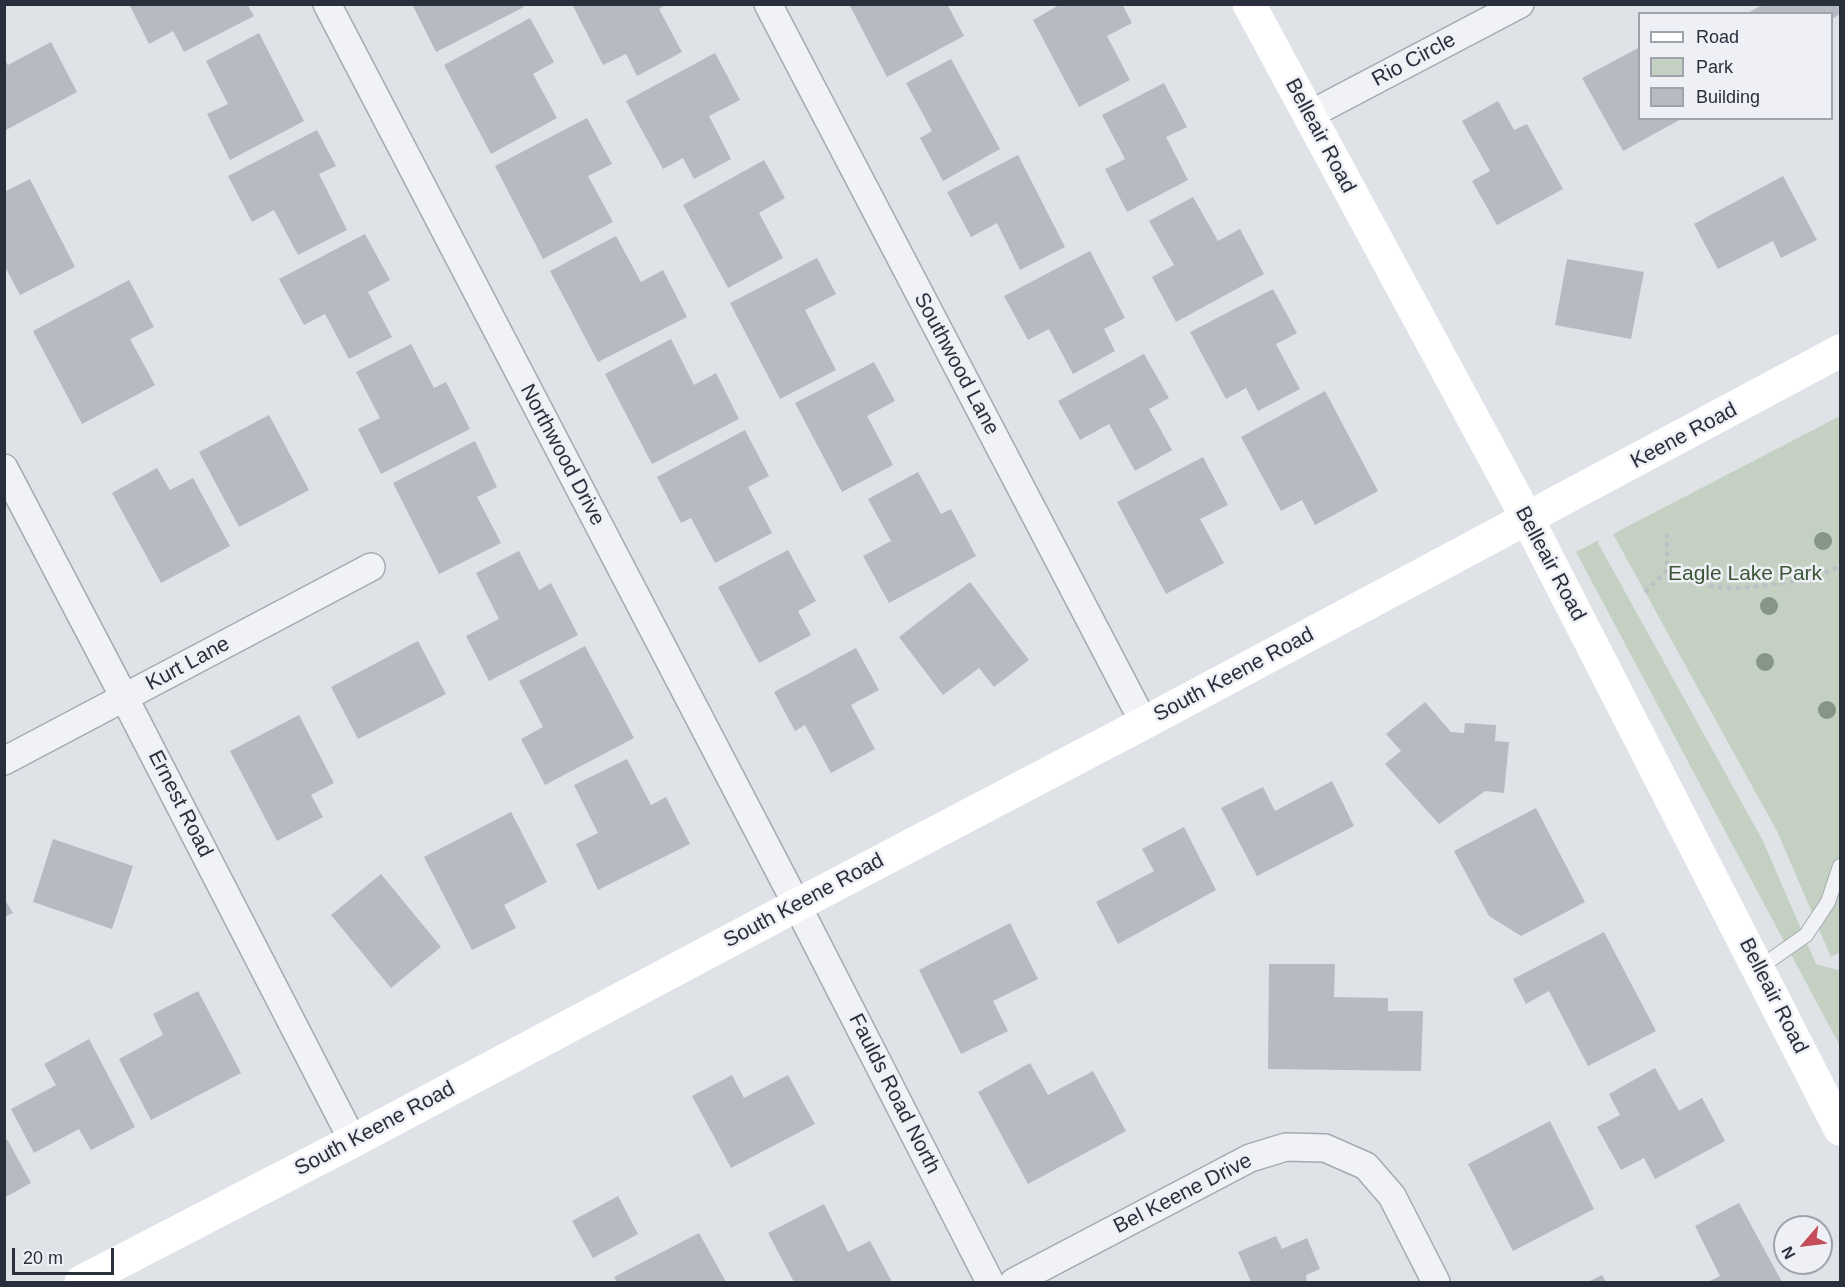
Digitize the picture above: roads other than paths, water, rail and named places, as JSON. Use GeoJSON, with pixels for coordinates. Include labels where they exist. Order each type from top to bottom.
{"type":"FeatureCollection","features":[{"type":"Feature","properties":{"kind":"main road","name":"Belleair Road"},"geometry":{"type":"LineString","coordinates":[[1249,4],[1528,520],[1840,1129]]}},
{"type":"Feature","properties":{"kind":"main road","name":"Keene Road"},"geometry":{"type":"LineString","coordinates":[[1528,520],[1840,351]]}},
{"type":"Feature","properties":{"kind":"main road","name":"South Keene Road"},"geometry":{"type":"LineString","coordinates":[[81,1282],[353,1141],[1528,520]]}},
{"type":"Feature","properties":{"kind":"street","name":"Northwood Drive"},"geometry":{"type":"LineString","coordinates":[[327,4],[797,905]]}},
{"type":"Feature","properties":{"kind":"street","name":"Southwood Lane"},"geometry":{"type":"LineString","coordinates":[[768,4],[1144,723]]}},
{"type":"Feature","properties":{"kind":"street","name":"Rio Circle"},"geometry":{"type":"LineString","coordinates":[[1309,115],[1520,4]]}},
{"type":"Feature","properties":{"kind":"street","name":"Ernest Road"},"geometry":{"type":"LineString","coordinates":[[4,468],[353,1141]]}},
{"type":"Feature","properties":{"kind":"street","name":"Kurt Lane"},"geometry":{"type":"LineString","coordinates":[[4,761],[371,567]]}},
{"type":"Feature","properties":{"kind":"street","name":"Faulds Road North"},"geometry":{"type":"LineString","coordinates":[[797,905],[990,1282]]}},
{"type":"Feature","properties":{"kind":"street","name":"Bel Keene Drive"},"geometry":{"type":"LineString","coordinates":[[1014,1282],[1250,1158],[1286,1147],[1325,1148],[1366,1166],[1392,1196],[1436,1282]]}},
{"type":"Feature","properties":{"kind":"lane"},"geometry":{"type":"LineString","coordinates":[[1759,968],[1806,935],[1828,902],[1840,866]]}},
{"type":"Feature","properties":{"kind":"park label","name":"Eagle Lake Park"},"geometry":{"type":"Point","coordinates":[1745,574]}}]}
